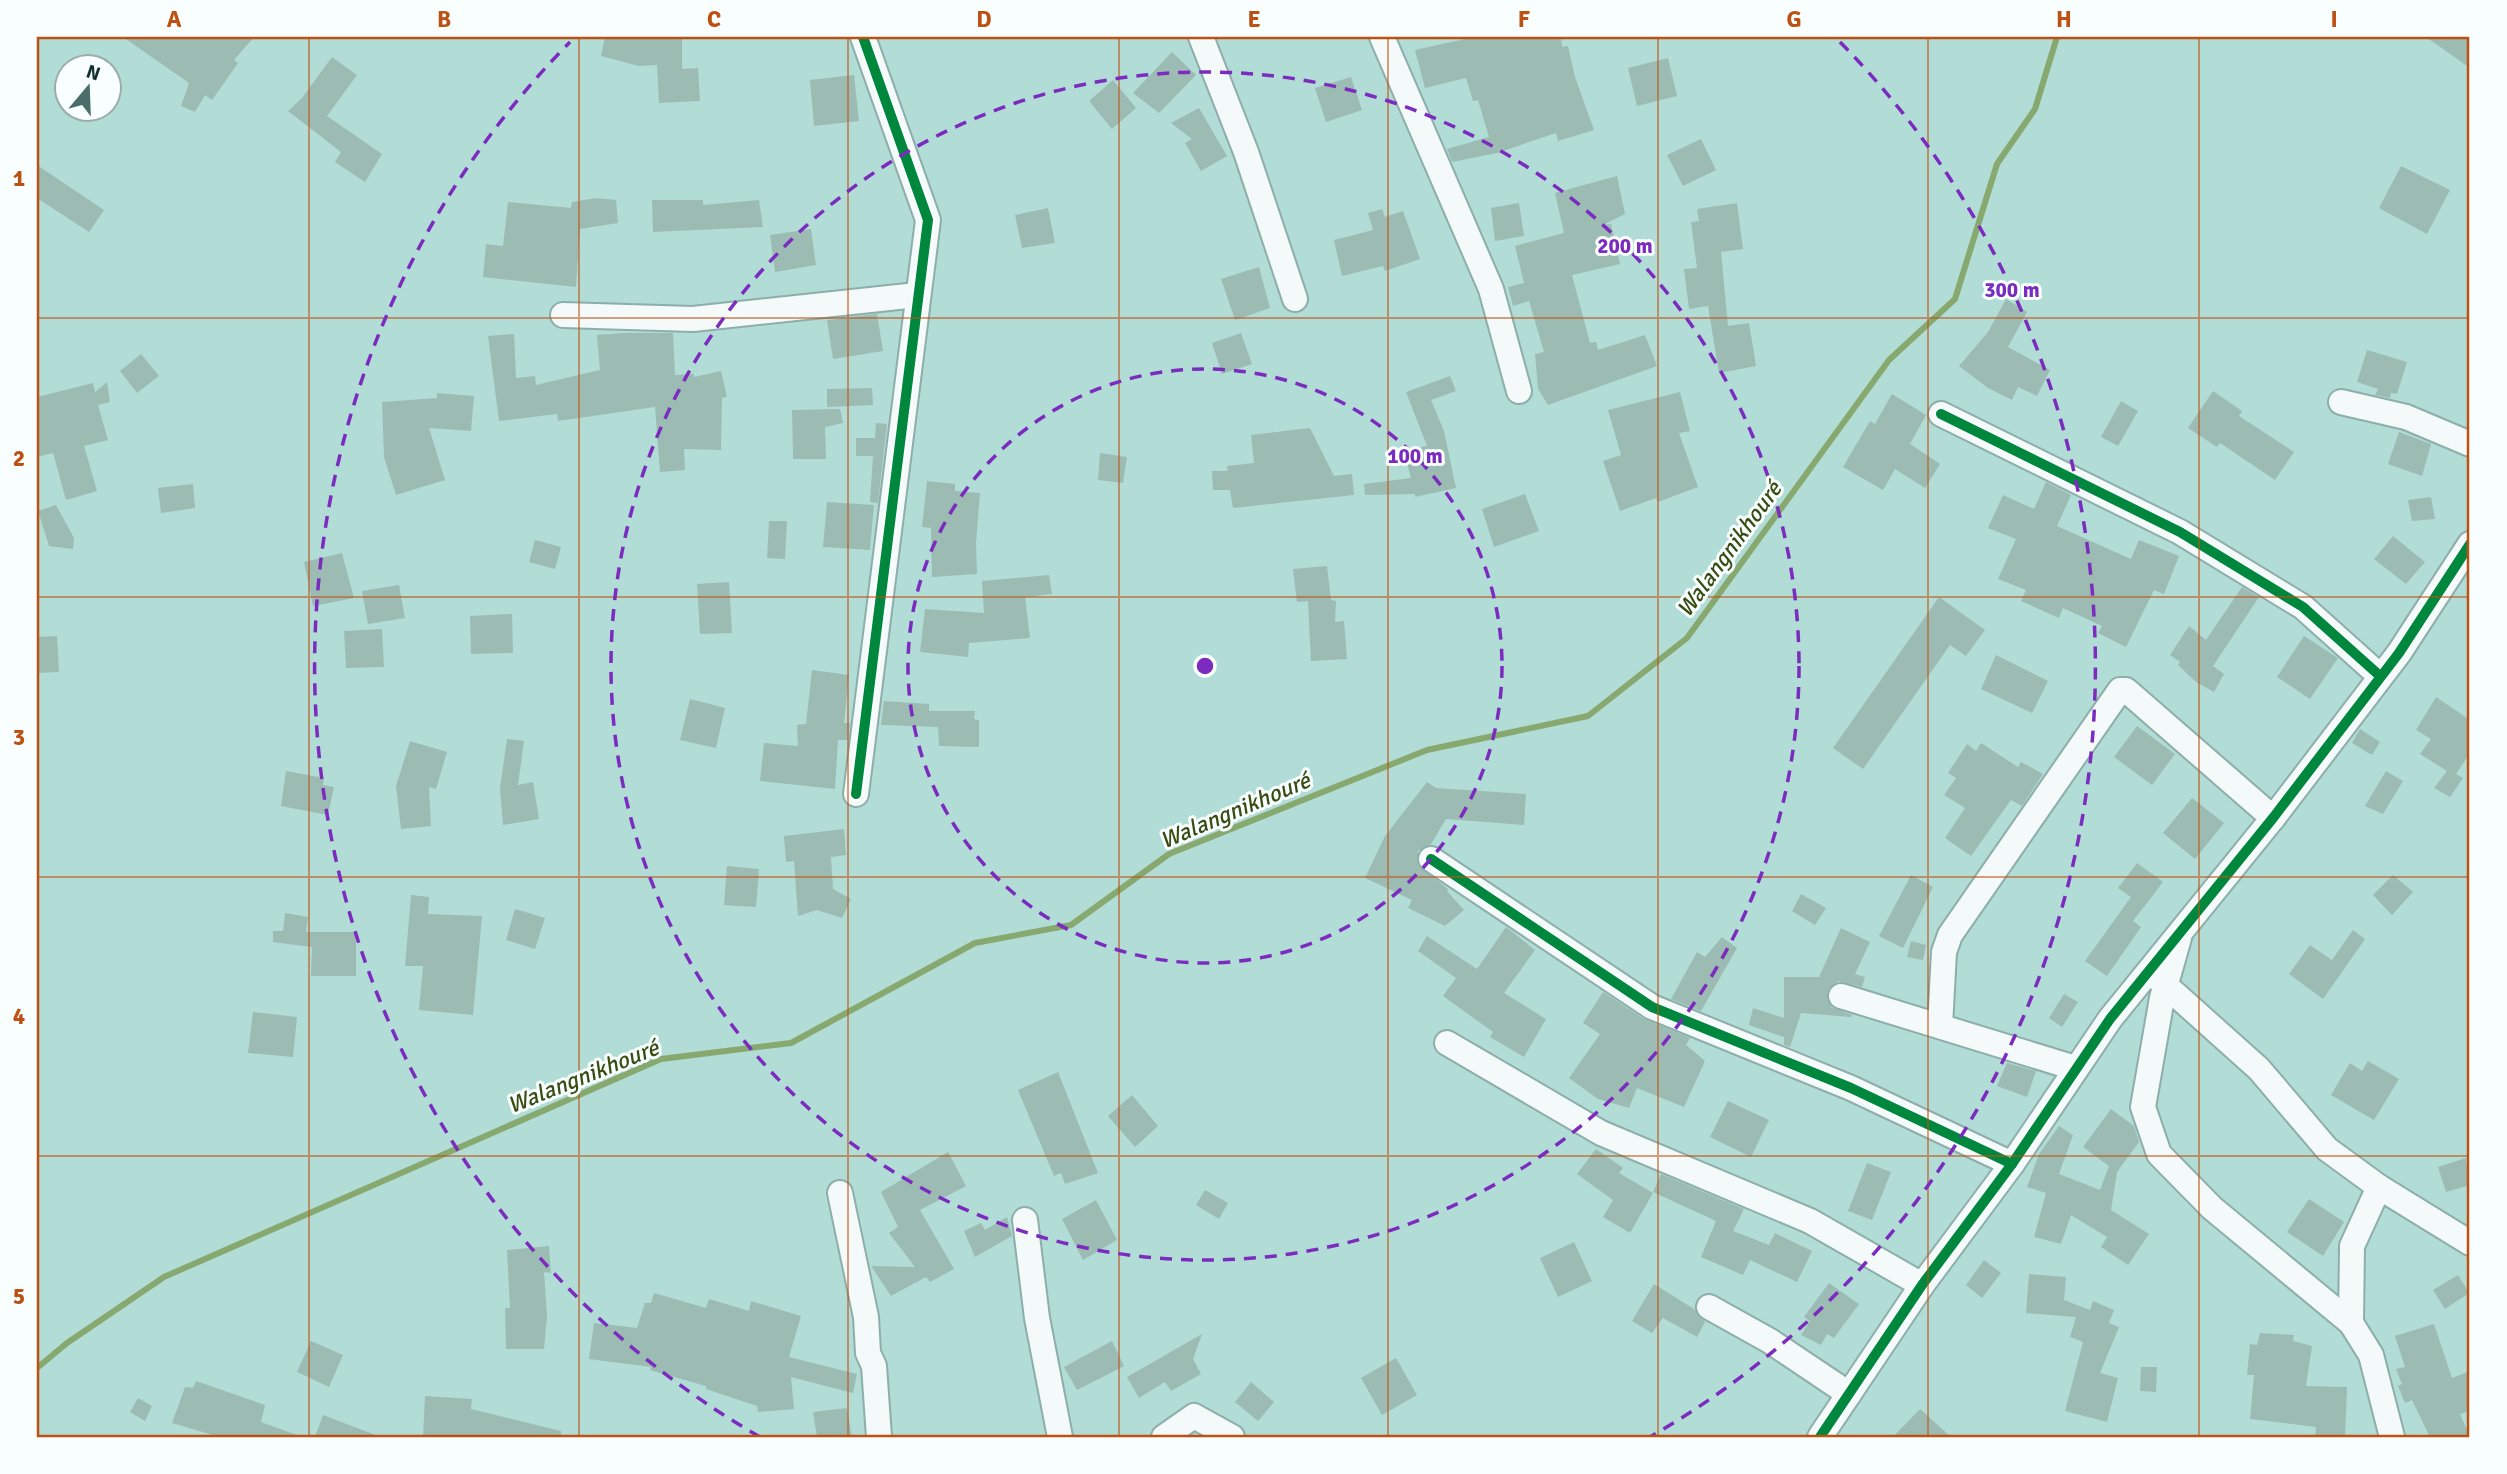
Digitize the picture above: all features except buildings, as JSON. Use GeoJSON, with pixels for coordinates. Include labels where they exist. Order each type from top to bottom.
{"type":"FeatureCollection","features":[{"type":"Feature","properties":{"kind":"street"},"geometry":{"type":"LineString","coordinates":[[856,794],[928,220],[863,37]]}},
{"type":"Feature","properties":{"kind":"street"},"geometry":{"type":"LineString","coordinates":[[1201,37],[1246,152],[1295,299]]}},
{"type":"Feature","properties":{"kind":"street"},"geometry":{"type":"LineString","coordinates":[[1382,37],[1491,289],[1519,391]]}},
{"type":"Feature","properties":{"kind":"street"},"geometry":{"type":"LineString","coordinates":[[563,314],[692,319],[917,295]]}},
{"type":"Feature","properties":{"kind":"street"},"geometry":{"type":"LineString","coordinates":[[2341,402],[2406,417],[2470,444]]}},
{"type":"Feature","properties":{"kind":"street"},"geometry":{"type":"LineString","coordinates":[[1941,414],[2180,532],[2303,607],[2380,676]]}},
{"type":"Feature","properties":{"kind":"street"},"geometry":{"type":"LineString","coordinates":[[1820,1437],[1922,1284],[2012,1164],[2075,1068],[2157,977],[2181,929],[2273,818],[2399,653],[2470,544]]}},
{"type":"Feature","properties":{"kind":"street"},"geometry":{"type":"LineString","coordinates":[[1940,1026],[1944,952],[1950,935],[2120,690],[2126,690],[2273,818]]}},
{"type":"Feature","properties":{"kind":"street"},"geometry":{"type":"LineString","coordinates":[[1431,859],[1652,1007],[1851,1088],[2012,1164]]}},
{"type":"Feature","properties":{"kind":"street"},"geometry":{"type":"LineString","coordinates":[[2157,977],[2259,1069],[2327,1149],[2379,1187],[2470,1243]]}},
{"type":"Feature","properties":{"kind":"street"},"geometry":{"type":"LineString","coordinates":[[2157,977],[2143,1107],[2159,1154],[2212,1208],[2351,1323],[2371,1355],[2392,1437]]}},
{"type":"Feature","properties":{"kind":"street"},"geometry":{"type":"LineString","coordinates":[[1841,996],[2075,1068]]}},
{"type":"Feature","properties":{"kind":"street"},"geometry":{"type":"LineString","coordinates":[[1447,1043],[1601,1133],[1810,1221],[1922,1284]]}},
{"type":"Feature","properties":{"kind":"street"},"geometry":{"type":"LineString","coordinates":[[2351,1323],[2352,1246],[2379,1187]]}},
{"type":"Feature","properties":{"kind":"street"},"geometry":{"type":"LineString","coordinates":[[840,1193],[866,1317],[868,1353],[874,1366],[879,1437]]}},
{"type":"Feature","properties":{"kind":"street"},"geometry":{"type":"LineString","coordinates":[[1025,1220],[1037,1318],[1060,1437]]}},
{"type":"Feature","properties":{"kind":"street"},"geometry":{"type":"LineString","coordinates":[[1709,1307],[1770,1341],[1849,1394]]}},
{"type":"Feature","properties":{"kind":"street"},"geometry":{"type":"LineString","coordinates":[[1164,1437],[1194,1416],[1232,1437]]}},
{"type":"Feature","properties":{"kind":"waterway","name":"Walangnikhouré"},"geometry":{"type":"LineString","coordinates":[[37,1368],[67,1343],[164,1277],[661,1059],[791,1043],[975,943],[1071,925],[1169,854],[1427,750],[1588,716],[1687,638],[1889,360],[1955,299],[1997,164],[2035,109],[2057,37]]}},
{"type":"Feature","properties":{"kind":"cycle path"},"geometry":{"type":"LineString","coordinates":[[856,794],[928,220],[863,37]]}},
{"type":"Feature","properties":{"kind":"cycle path"},"geometry":{"type":"LineString","coordinates":[[1941,414],[2180,532],[2303,607],[2380,676]]}},
{"type":"Feature","properties":{"kind":"cycle path"},"geometry":{"type":"LineString","coordinates":[[1820,1437],[1922,1285],[2012,1164],[2110,1019],[2273,818],[2399,653],[2470,544]]}},
{"type":"Feature","properties":{"kind":"cycle path"},"geometry":{"type":"LineString","coordinates":[[1431,859],[1652,1007],[1851,1088],[2012,1164]]}}]}
